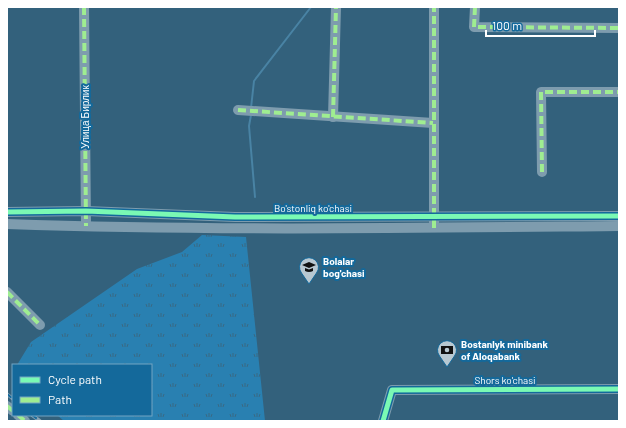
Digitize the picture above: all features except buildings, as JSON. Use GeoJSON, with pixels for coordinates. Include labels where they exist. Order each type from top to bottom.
{"type":"FeatureCollection","features":[{"type":"Feature","properties":{"kind":"street","name":"Улица Бирлик"},"geometry":{"type":"LineString","coordinates":[[84,7],[86,226]]}},
{"type":"Feature","properties":{"kind":"street"},"geometry":{"type":"LineString","coordinates":[[333,117],[336,7]]}},
{"type":"Feature","properties":{"kind":"street"},"geometry":{"type":"LineString","coordinates":[[434,7],[434,228]]}},
{"type":"Feature","properties":{"kind":"street"},"geometry":{"type":"LineString","coordinates":[[475,7],[474,27],[619,28]]}},
{"type":"Feature","properties":{"kind":"street"},"geometry":{"type":"LineString","coordinates":[[542,172],[541,92],[619,92]]}},
{"type":"Feature","properties":{"kind":"street"},"geometry":{"type":"LineString","coordinates":[[241,110],[333,117],[433,122]]}},
{"type":"Feature","properties":{"kind":"street","name":"Bo'stonliq ko'chasi"},"geometry":{"type":"LineString","coordinates":[[7,212],[86,211],[235,217],[619,216]]}},
{"type":"Feature","properties":{"kind":"street","name":"Bo'stonliq ko'chasi"},"geometry":{"type":"LineString","coordinates":[[7,224],[86,226],[434,228],[619,226]]}},
{"type":"Feature","properties":{"kind":"street"},"geometry":{"type":"LineString","coordinates":[[7,292],[40,325]]}},
{"type":"Feature","properties":{"kind":"street","name":"Shors ko'chasi"},"geometry":{"type":"LineString","coordinates":[[383,421],[392,390],[619,389]]}},
{"type":"Feature","properties":{"kind":"green space"},"geometry":{"type":"Polygon","coordinates":[[[202,235],[246,237],[265,421],[64,421],[58,416],[152,416],[152,364],[18,364],[31,342],[137,269],[182,252],[202,235]]]}},
{"type":"Feature","properties":{"kind":"waterway"},"geometry":{"type":"LineString","coordinates":[[251,108],[254,81],[311,7]]}},
{"type":"Feature","properties":{"kind":"waterway"},"geometry":{"type":"LineString","coordinates":[[251,115],[249,126],[255,197]]}},
{"type":"Feature","properties":{"kind":"railway"},"geometry":{"type":"LineString","coordinates":[[7,394],[12,398]]}},
{"type":"Feature","properties":{"kind":"railway"},"geometry":{"type":"LineString","coordinates":[[33,416],[40,421]]}},
{"type":"Feature","properties":{"kind":"marked path"},"geometry":{"type":"LineString","coordinates":[[84,7],[86,226]]}},
{"type":"Feature","properties":{"kind":"marked path"},"geometry":{"type":"LineString","coordinates":[[333,117],[336,7]]}},
{"type":"Feature","properties":{"kind":"marked path"},"geometry":{"type":"LineString","coordinates":[[434,7],[434,228]]}},
{"type":"Feature","properties":{"kind":"marked path"},"geometry":{"type":"LineString","coordinates":[[475,7],[474,27],[619,28]]}},
{"type":"Feature","properties":{"kind":"marked path"},"geometry":{"type":"LineString","coordinates":[[542,172],[541,92],[619,92]]}},
{"type":"Feature","properties":{"kind":"marked path"},"geometry":{"type":"LineString","coordinates":[[238,110],[433,123]]}},
{"type":"Feature","properties":{"kind":"marked path"},"geometry":{"type":"LineString","coordinates":[[7,292],[40,325]]}},
{"type":"Feature","properties":{"kind":"marked path"},"geometry":{"type":"LineString","coordinates":[[7,406],[12,410]]}},
{"type":"Feature","properties":{"kind":"marked path"},"geometry":{"type":"LineString","coordinates":[[19,416],[25,421]]}},
{"type":"Feature","properties":{"kind":"cycle path"},"geometry":{"type":"LineString","coordinates":[[7,212],[86,211],[235,217],[619,216]]}},
{"type":"Feature","properties":{"kind":"cycle path"},"geometry":{"type":"LineString","coordinates":[[383,421],[392,390],[619,389]]}},
{"type":"Feature","properties":{"kind":"place","name":"Bolalar bog'chasi"},"geometry":{"type":"Point","coordinates":[309,284]}},
{"type":"Feature","properties":{"kind":"place","name":"Bostanlyk minibank of Aloqabank"},"geometry":{"type":"Point","coordinates":[447,367]}}]}
